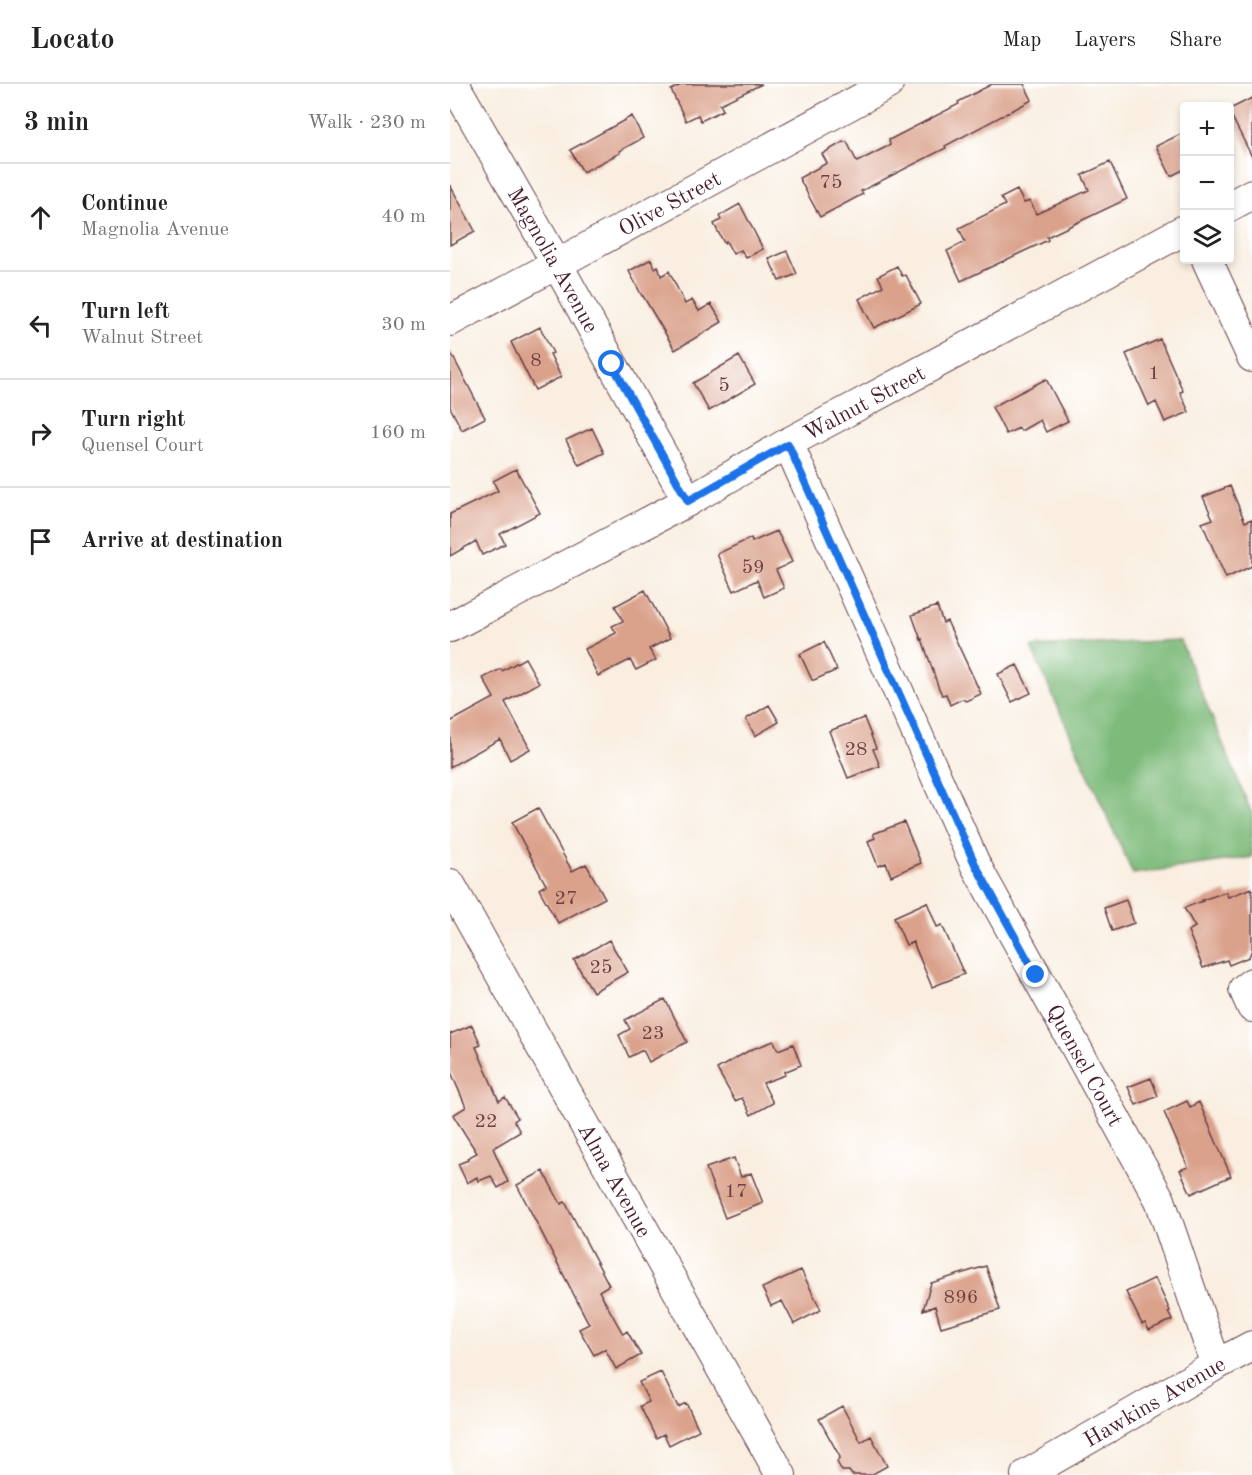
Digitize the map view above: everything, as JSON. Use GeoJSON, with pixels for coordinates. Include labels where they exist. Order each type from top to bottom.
{"type":"FeatureCollection","features":[{"type":"Feature","properties":{"kind":"street","name":"Magnolia Avenue"},"geometry":{"type":"LineString","coordinates":[[454,84],[688,501]]}},
{"type":"Feature","properties":{"kind":"street","name":"Olive Street"},"geometry":{"type":"LineString","coordinates":[[450,321],[888,84]]}},
{"type":"Feature","properties":{"kind":"street"},"geometry":{"type":"LineString","coordinates":[[1234,204],[1252,194]]}},
{"type":"Feature","properties":{"kind":"street","name":"Walnut Street"},"geometry":{"type":"LineString","coordinates":[[450,627],[688,501],[788,444],[1180,233]]}},
{"type":"Feature","properties":{"kind":"street"},"geometry":{"type":"LineString","coordinates":[[1209,264],[1252,357]]}},
{"type":"Feature","properties":{"kind":"street","name":"Quensel Court"},"geometry":{"type":"LineString","coordinates":[[788,444],[975,864],[1160,1200],[1216,1365]]}},
{"type":"Feature","properties":{"kind":"street","name":"Alma Avenue"},"geometry":{"type":"LineString","coordinates":[[450,884],[781,1475]]}},
{"type":"Feature","properties":{"kind":"street"},"geometry":{"type":"LineString","coordinates":[[1252,983],[1244,989],[1252,1007]]}},
{"type":"Feature","properties":{"kind":"street","name":"Hawkins Avenue"},"geometry":{"type":"LineString","coordinates":[[1026,1475],[1252,1346]]}},
{"type":"Feature","properties":{"kind":"green space"},"geometry":{"type":"Polygon","coordinates":[[[1180,640],[1252,814],[1252,857],[1133,874],[1031,647],[1180,640]]]}},
{"type":"Feature","properties":{"kind":"building"},"geometry":{"type":"Polygon","coordinates":[[[683,84],[762,84],[720,104],[723,110],[701,121],[698,115],[686,121],[671,90],[683,84]]]}},
{"type":"Feature","properties":{"kind":"building"},"geometry":{"type":"Polygon","coordinates":[[[992,84],[1024,84],[1032,100],[945,146],[946,148],[861,191],[863,194],[820,217],[799,178],[827,163],[822,154],[847,142],[857,162],[890,145],[889,140],[959,104],[958,102],[992,84]]]}},
{"type":"Feature","properties":{"kind":"building"},"geometry":{"type":"Polygon","coordinates":[[[1252,98],[1252,157],[1234,121],[1234,107],[1252,98]]]}},
{"type":"Feature","properties":{"kind":"building"},"geometry":{"type":"Polygon","coordinates":[[[632,116],[643,138],[583,172],[570,150],[632,116]]]}},
{"type":"Feature","properties":{"kind":"building"},"geometry":{"type":"Polygon","coordinates":[[[1180,134],[1180,172],[1171,176],[1156,146],[1180,134]]]}},
{"type":"Feature","properties":{"kind":"building"},"geometry":{"type":"Polygon","coordinates":[[[1110,162],[1127,199],[961,281],[947,251],[965,242],[959,228],[1005,205],[1001,198],[1017,190],[1024,203],[1030,201],[1036,214],[1089,190],[1082,175],[1110,162]]]}},
{"type":"Feature","properties":{"kind":"building"},"geometry":{"type":"Polygon","coordinates":[[[450,185],[475,231],[450,245],[450,185]]]}},
{"type":"Feature","properties":{"kind":"building"},"geometry":{"type":"Polygon","coordinates":[[[740,204],[763,249],[746,258],[741,250],[733,254],[714,224],[721,220],[719,216],[740,204]]]}},
{"type":"Feature","properties":{"kind":"building"},"geometry":{"type":"Polygon","coordinates":[[[787,251],[797,274],[779,281],[769,259],[787,251]]]}},
{"type":"Feature","properties":{"kind":"building"},"geometry":{"type":"Polygon","coordinates":[[[651,259],[655,268],[658,266],[661,276],[669,271],[685,304],[692,300],[699,311],[711,304],[722,322],[675,350],[629,271],[651,259]]]}},
{"type":"Feature","properties":{"kind":"building"},"geometry":{"type":"Polygon","coordinates":[[[897,266],[902,276],[906,275],[921,304],[874,328],[859,299],[883,286],[878,276],[897,266]]]}},
{"type":"Feature","properties":{"kind":"building"},"geometry":{"type":"Polygon","coordinates":[[[540,327],[553,353],[550,354],[561,377],[535,390],[511,342],[540,327]]]}},
{"type":"Feature","properties":{"kind":"building"},"geometry":{"type":"Polygon","coordinates":[[[1160,339],[1183,391],[1180,392],[1189,412],[1165,422],[1156,402],[1149,406],[1126,354],[1160,339]]]}},
{"type":"Feature","properties":{"kind":"building"},"geometry":{"type":"Polygon","coordinates":[[[450,351],[485,418],[462,430],[450,407],[450,351]]]}},
{"type":"Feature","properties":{"kind":"building"},"geometry":{"type":"Polygon","coordinates":[[[739,356],[755,384],[709,411],[693,383],[739,356]]]}},
{"type":"Feature","properties":{"kind":"building"},"geometry":{"type":"Polygon","coordinates":[[[1046,379],[1068,421],[1046,432],[1040,420],[1021,431],[1019,428],[1006,434],[992,407],[1046,379]]]}},
{"type":"Feature","properties":{"kind":"building"},"geometry":{"type":"Polygon","coordinates":[[[592,428],[604,453],[579,465],[566,440],[592,428]]]}},
{"type":"Feature","properties":{"kind":"building"},"geometry":{"type":"Polygon","coordinates":[[[516,469],[540,513],[500,534],[505,544],[482,555],[476,541],[450,556],[450,514],[498,491],[493,481],[516,469]]]}},
{"type":"Feature","properties":{"kind":"building"},"geometry":{"type":"Polygon","coordinates":[[[1230,486],[1245,522],[1252,519],[1252,566],[1226,578],[1202,523],[1213,519],[1203,497],[1230,486]]]}},
{"type":"Feature","properties":{"kind":"building"},"geometry":{"type":"Polygon","coordinates":[[[777,531],[792,562],[776,570],[784,588],[764,597],[757,580],[734,591],[717,554],[751,538],[752,542],[777,531]]]}},
{"type":"Feature","properties":{"kind":"building"},"geometry":{"type":"Polygon","coordinates":[[[645,590],[670,638],[649,649],[656,660],[636,670],[630,660],[598,676],[585,649],[616,633],[612,626],[623,621],[615,606],[645,590]]]}},
{"type":"Feature","properties":{"kind":"building"},"geometry":{"type":"Polygon","coordinates":[[[937,606],[943,623],[947,621],[981,694],[950,705],[946,694],[942,695],[938,686],[912,615],[937,606]]]}},
{"type":"Feature","properties":{"kind":"building"},"geometry":{"type":"Polygon","coordinates":[[[824,642],[837,670],[812,680],[800,654],[824,642]]]}},
{"type":"Feature","properties":{"kind":"building"},"geometry":{"type":"Polygon","coordinates":[[[525,658],[539,683],[505,702],[530,749],[510,760],[500,739],[450,767],[450,722],[494,698],[483,678],[501,669],[502,671],[525,658]]]}},
{"type":"Feature","properties":{"kind":"building"},"geometry":{"type":"Polygon","coordinates":[[[1017,665],[1031,693],[1012,702],[998,674],[1017,665]]]}},
{"type":"Feature","properties":{"kind":"building"},"geometry":{"type":"Polygon","coordinates":[[[769,705],[779,722],[755,736],[746,719],[769,705]]]}},
{"type":"Feature","properties":{"kind":"building"},"geometry":{"type":"Polygon","coordinates":[[[864,718],[876,748],[873,749],[880,766],[848,778],[829,731],[864,718]]]}},
{"type":"Feature","properties":{"kind":"building"},"geometry":{"type":"Polygon","coordinates":[[[538,808],[572,871],[586,864],[605,898],[558,923],[539,889],[546,885],[512,822],[538,808]]]}},
{"type":"Feature","properties":{"kind":"building"},"geometry":{"type":"Polygon","coordinates":[[[904,822],[921,863],[891,876],[886,863],[878,866],[868,841],[875,838],[873,834],[904,822]]]}},
{"type":"Feature","properties":{"kind":"building"},"geometry":{"type":"Polygon","coordinates":[[[1252,888],[1252,949],[1249,957],[1229,965],[1227,960],[1203,968],[1188,931],[1195,927],[1184,908],[1226,892],[1228,897],[1252,888]]]}},
{"type":"Feature","properties":{"kind":"building"},"geometry":{"type":"Polygon","coordinates":[[[1126,900],[1134,923],[1112,931],[1104,908],[1126,900]]]}},
{"type":"Feature","properties":{"kind":"building"},"geometry":{"type":"Polygon","coordinates":[[[927,902],[937,927],[942,925],[964,974],[932,987],[913,942],[906,945],[894,917],[927,902]]]}},
{"type":"Feature","properties":{"kind":"building"},"geometry":{"type":"Polygon","coordinates":[[[609,940],[628,972],[593,992],[574,960],[609,940]]]}},
{"type":"Feature","properties":{"kind":"building"},"geometry":{"type":"Polygon","coordinates":[[[665,999],[687,1042],[649,1062],[643,1050],[629,1057],[619,1035],[630,1029],[625,1020],[665,999]]]}},
{"type":"Feature","properties":{"kind":"building"},"geometry":{"type":"Polygon","coordinates":[[[472,1025],[481,1045],[476,1047],[499,1101],[505,1097],[518,1118],[514,1121],[520,1132],[493,1148],[508,1182],[498,1188],[491,1176],[479,1181],[477,1177],[467,1183],[458,1164],[477,1153],[453,1115],[466,1107],[450,1070],[450,1034],[472,1025]]]}},
{"type":"Feature","properties":{"kind":"building"},"geometry":{"type":"Polygon","coordinates":[[[774,1041],[778,1050],[793,1044],[801,1065],[784,1072],[785,1075],[763,1083],[773,1103],[751,1115],[742,1098],[735,1101],[717,1069],[750,1050],[774,1041]]]}},
{"type":"Feature","properties":{"kind":"building"},"geometry":{"type":"Polygon","coordinates":[[[1151,1078],[1158,1096],[1136,1105],[1128,1087],[1151,1078]]]}},
{"type":"Feature","properties":{"kind":"building"},"geometry":{"type":"Polygon","coordinates":[[[1187,1101],[1190,1107],[1199,1102],[1231,1176],[1191,1194],[1180,1170],[1188,1167],[1164,1112],[1187,1101]]]}},
{"type":"Feature","properties":{"kind":"building"},"geometry":{"type":"Polygon","coordinates":[[[734,1158],[741,1177],[751,1173],[763,1203],[725,1218],[706,1168],[734,1158]]]}},
{"type":"Feature","properties":{"kind":"building"},"geometry":{"type":"Polygon","coordinates":[[[543,1171],[561,1204],[565,1202],[609,1285],[599,1291],[623,1334],[627,1331],[641,1355],[616,1369],[605,1349],[594,1355],[579,1329],[589,1324],[517,1185],[543,1171]]]}},
{"type":"Feature","properties":{"kind":"building"},"geometry":{"type":"Polygon","coordinates":[[[986,1266],[1000,1310],[941,1327],[935,1306],[923,1310],[931,1283],[986,1266]]]}},
{"type":"Feature","properties":{"kind":"building"},"geometry":{"type":"Polygon","coordinates":[[[801,1270],[821,1310],[794,1324],[782,1301],[771,1306],[762,1288],[801,1270]]]}},
{"type":"Feature","properties":{"kind":"building"},"geometry":{"type":"Polygon","coordinates":[[[1155,1278],[1172,1320],[1149,1330],[1145,1323],[1142,1324],[1126,1292],[1155,1278]]]}},
{"type":"Feature","properties":{"kind":"building"},"geometry":{"type":"Polygon","coordinates":[[[661,1372],[678,1407],[686,1403],[699,1430],[669,1445],[664,1434],[656,1438],[640,1406],[649,1402],[639,1382],[661,1372]]]}},
{"type":"Feature","properties":{"kind":"building"},"geometry":{"type":"Polygon","coordinates":[[[842,1406],[861,1442],[871,1436],[887,1466],[871,1475],[852,1475],[849,1471],[842,1471],[837,1462],[840,1457],[819,1419],[842,1406]]]}},
{"type":"Feature","properties":{"kind":"route"},"geometry":{"type":"LineString","coordinates":[[612,364],[688,501],[788,444],[975,864],[1036,975]]}}]}
